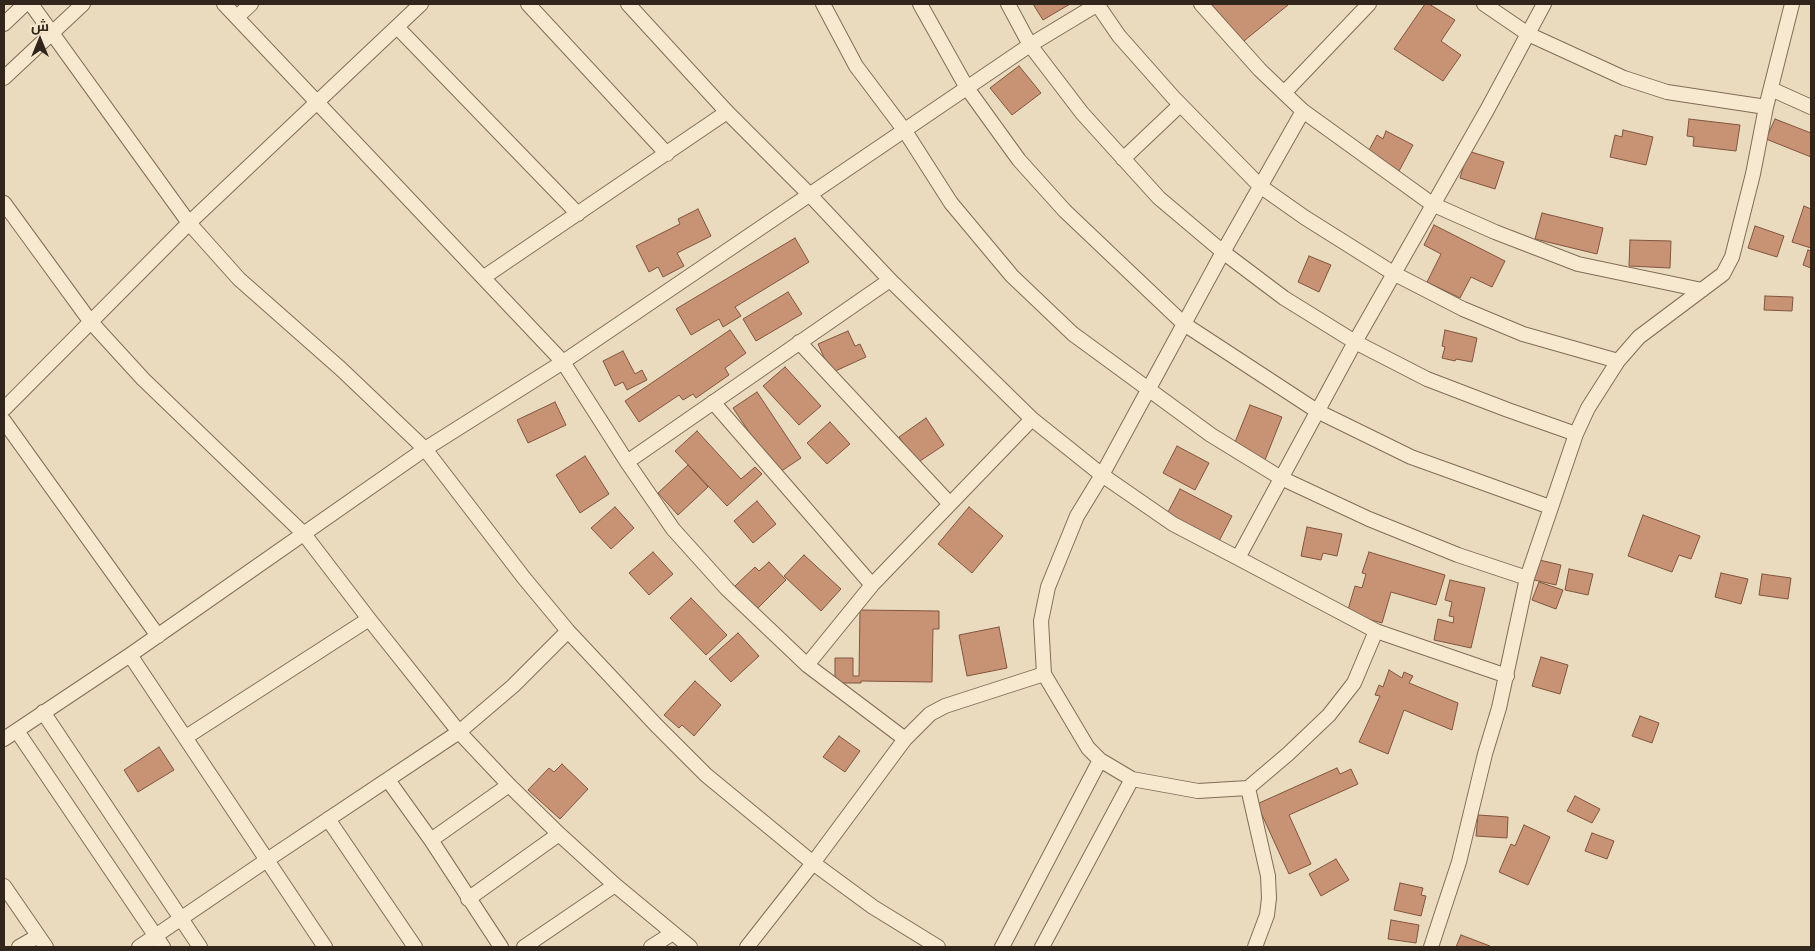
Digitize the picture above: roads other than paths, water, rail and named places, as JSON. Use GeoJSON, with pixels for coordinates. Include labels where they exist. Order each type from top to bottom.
{"type":"FeatureCollection","features":[{"type":"Feature","properties":{"kind":"street"},"geometry":{"type":"LineString","coordinates":[[4,24],[25,4]]}},
{"type":"Feature","properties":{"kind":"street"},"geometry":{"type":"LineString","coordinates":[[31,4],[189,223],[239,279],[341,369],[425,449],[524,578],[568,631],[656,725],[706,775],[813,863],[873,907],[938,947]]}},
{"type":"Feature","properties":{"kind":"street"},"geometry":{"type":"LineString","coordinates":[[4,78],[82,4]]}},
{"type":"Feature","properties":{"kind":"street"},"geometry":{"type":"LineString","coordinates":[[224,4],[564,362],[627,462],[674,529],[721,583],[807,665],[905,739]]}},
{"type":"Feature","properties":{"kind":"street"},"geometry":{"type":"LineString","coordinates":[[237,17],[251,4]]}},
{"type":"Feature","properties":{"kind":"street"},"geometry":{"type":"LineString","coordinates":[[4,409],[189,223],[421,4]]}},
{"type":"Feature","properties":{"kind":"street"},"geometry":{"type":"LineString","coordinates":[[528,4],[667,154]]}},
{"type":"Feature","properties":{"kind":"street"},"geometry":{"type":"LineString","coordinates":[[628,4],[727,112],[810,195],[890,280],[1032,419],[1102,475],[1173,524],[1376,631],[1507,676]]}},
{"type":"Feature","properties":{"kind":"street"},"geometry":{"type":"LineString","coordinates":[[823,4],[856,66],[905,131],[951,203],[1012,276],[1073,334],[1211,436],[1281,478],[1369,519],[1458,555],[1527,578]]}},
{"type":"Feature","properties":{"kind":"street"},"geometry":{"type":"LineString","coordinates":[[920,4],[967,88],[1019,160],[1064,212],[1184,324],[1317,411],[1411,457],[1550,508]]}},
{"type":"Feature","properties":{"kind":"street"},"geometry":{"type":"LineString","coordinates":[[1008,4],[1030,45],[1082,113],[1159,198],[1223,252],[1284,298],[1355,342],[1427,379],[1576,434]]}},
{"type":"Feature","properties":{"kind":"street"},"geometry":{"type":"LineString","coordinates":[[4,739],[130,656],[425,449],[564,362],[1030,45],[1098,4],[1119,36],[1180,105],[1260,186],[1304,217],[1393,273],[1462,309],[1523,334],[1618,361]]}},
{"type":"Feature","properties":{"kind":"street"},"geometry":{"type":"LineString","coordinates":[[1201,4],[1260,70],[1303,111],[1432,204],[1495,232],[1578,264],[1702,290]]}},
{"type":"Feature","properties":{"kind":"street"},"geometry":{"type":"LineString","coordinates":[[1284,93],[1369,4]]}},
{"type":"Feature","properties":{"kind":"street"},"geometry":{"type":"LineString","coordinates":[[1484,4],[1528,34],[1624,78],[1667,92],[1766,107]]}},
{"type":"Feature","properties":{"kind":"street"},"geometry":{"type":"LineString","coordinates":[[1238,558],[1393,273],[1487,110],[1544,4]]}},
{"type":"Feature","properties":{"kind":"street"},"geometry":{"type":"LineString","coordinates":[[1431,947],[1459,862],[1485,754],[1500,708],[1527,578],[1576,434],[1588,408],[1618,361],[1638,337],[1722,274],[1732,257],[1753,174],[1766,107],[1792,4]]}},
{"type":"Feature","properties":{"kind":"street"},"geometry":{"type":"LineString","coordinates":[[397,27],[578,214]]}},
{"type":"Feature","properties":{"kind":"street"},"geometry":{"type":"LineString","coordinates":[[1771,89],[1811,107]]}},
{"type":"Feature","properties":{"kind":"street"},"geometry":{"type":"LineString","coordinates":[[1123,159],[1180,105]]}},
{"type":"Feature","properties":{"kind":"street"},"geometry":{"type":"LineString","coordinates":[[1303,111],[1223,252],[1102,475],[1077,516],[1048,587],[1040,621],[1044,674],[1088,748],[1100,760],[1132,779],[1198,791],[1248,788],[1288,754],[1329,715],[1354,683],[1376,631]]}},
{"type":"Feature","properties":{"kind":"street"},"geometry":{"type":"LineString","coordinates":[[484,278],[727,112]]}},
{"type":"Feature","properties":{"kind":"street"},"geometry":{"type":"LineString","coordinates":[[4,203],[90,321],[143,380],[304,534],[459,732],[559,834],[616,886],[690,947]]}},
{"type":"Feature","properties":{"kind":"street"},"geometry":{"type":"LineString","coordinates":[[627,462],[890,280]]}},
{"type":"Feature","properties":{"kind":"street"},"geometry":{"type":"LineString","coordinates":[[799,342],[950,504]]}},
{"type":"Feature","properties":{"kind":"street"},"geometry":{"type":"LineString","coordinates":[[713,402],[872,585]]}},
{"type":"Feature","properties":{"kind":"street"},"geometry":{"type":"LineString","coordinates":[[807,665],[872,585],[1032,419]]}},
{"type":"Feature","properties":{"kind":"street"},"geometry":{"type":"LineString","coordinates":[[4,421],[158,636]]}},
{"type":"Feature","properties":{"kind":"street"},"geometry":{"type":"LineString","coordinates":[[186,737],[369,619]]}},
{"type":"Feature","properties":{"kind":"street"},"geometry":{"type":"LineString","coordinates":[[139,947],[159,942],[181,919],[266,860],[459,732],[513,686],[568,631]]}},
{"type":"Feature","properties":{"kind":"street"},"geometry":{"type":"LineString","coordinates":[[130,656],[325,947]]}},
{"type":"Feature","properties":{"kind":"street"},"geometry":{"type":"LineString","coordinates":[[747,947],[813,863],[905,739],[930,714],[945,706],[1044,674]]}},
{"type":"Feature","properties":{"kind":"street"},"geometry":{"type":"LineString","coordinates":[[43,712],[200,947]]}},
{"type":"Feature","properties":{"kind":"street"},"geometry":{"type":"LineString","coordinates":[[18,730],[159,942]]}},
{"type":"Feature","properties":{"kind":"street"},"geometry":{"type":"LineString","coordinates":[[1002,947],[1100,760]]}},
{"type":"Feature","properties":{"kind":"street"},"geometry":{"type":"LineString","coordinates":[[1042,947],[1132,779]]}},
{"type":"Feature","properties":{"kind":"street"},"geometry":{"type":"LineString","coordinates":[[388,780],[431,840],[501,947]]}},
{"type":"Feature","properties":{"kind":"street"},"geometry":{"type":"LineString","coordinates":[[431,840],[509,785]]}},
{"type":"Feature","properties":{"kind":"street"},"geometry":{"type":"LineString","coordinates":[[1248,788],[1268,883],[1269,898],[1266,916],[1255,947]]}},
{"type":"Feature","properties":{"kind":"street"},"geometry":{"type":"LineString","coordinates":[[328,819],[415,947]]}},
{"type":"Feature","properties":{"kind":"street"},"geometry":{"type":"LineString","coordinates":[[468,898],[559,834]]}},
{"type":"Feature","properties":{"kind":"street"},"geometry":{"type":"LineString","coordinates":[[4,886],[42,942],[19,947]]}},
{"type":"Feature","properties":{"kind":"street"},"geometry":{"type":"LineString","coordinates":[[524,947],[616,886]]}},
{"type":"Feature","properties":{"kind":"street"},"geometry":{"type":"LineString","coordinates":[[651,947],[673,933]]}}]}
